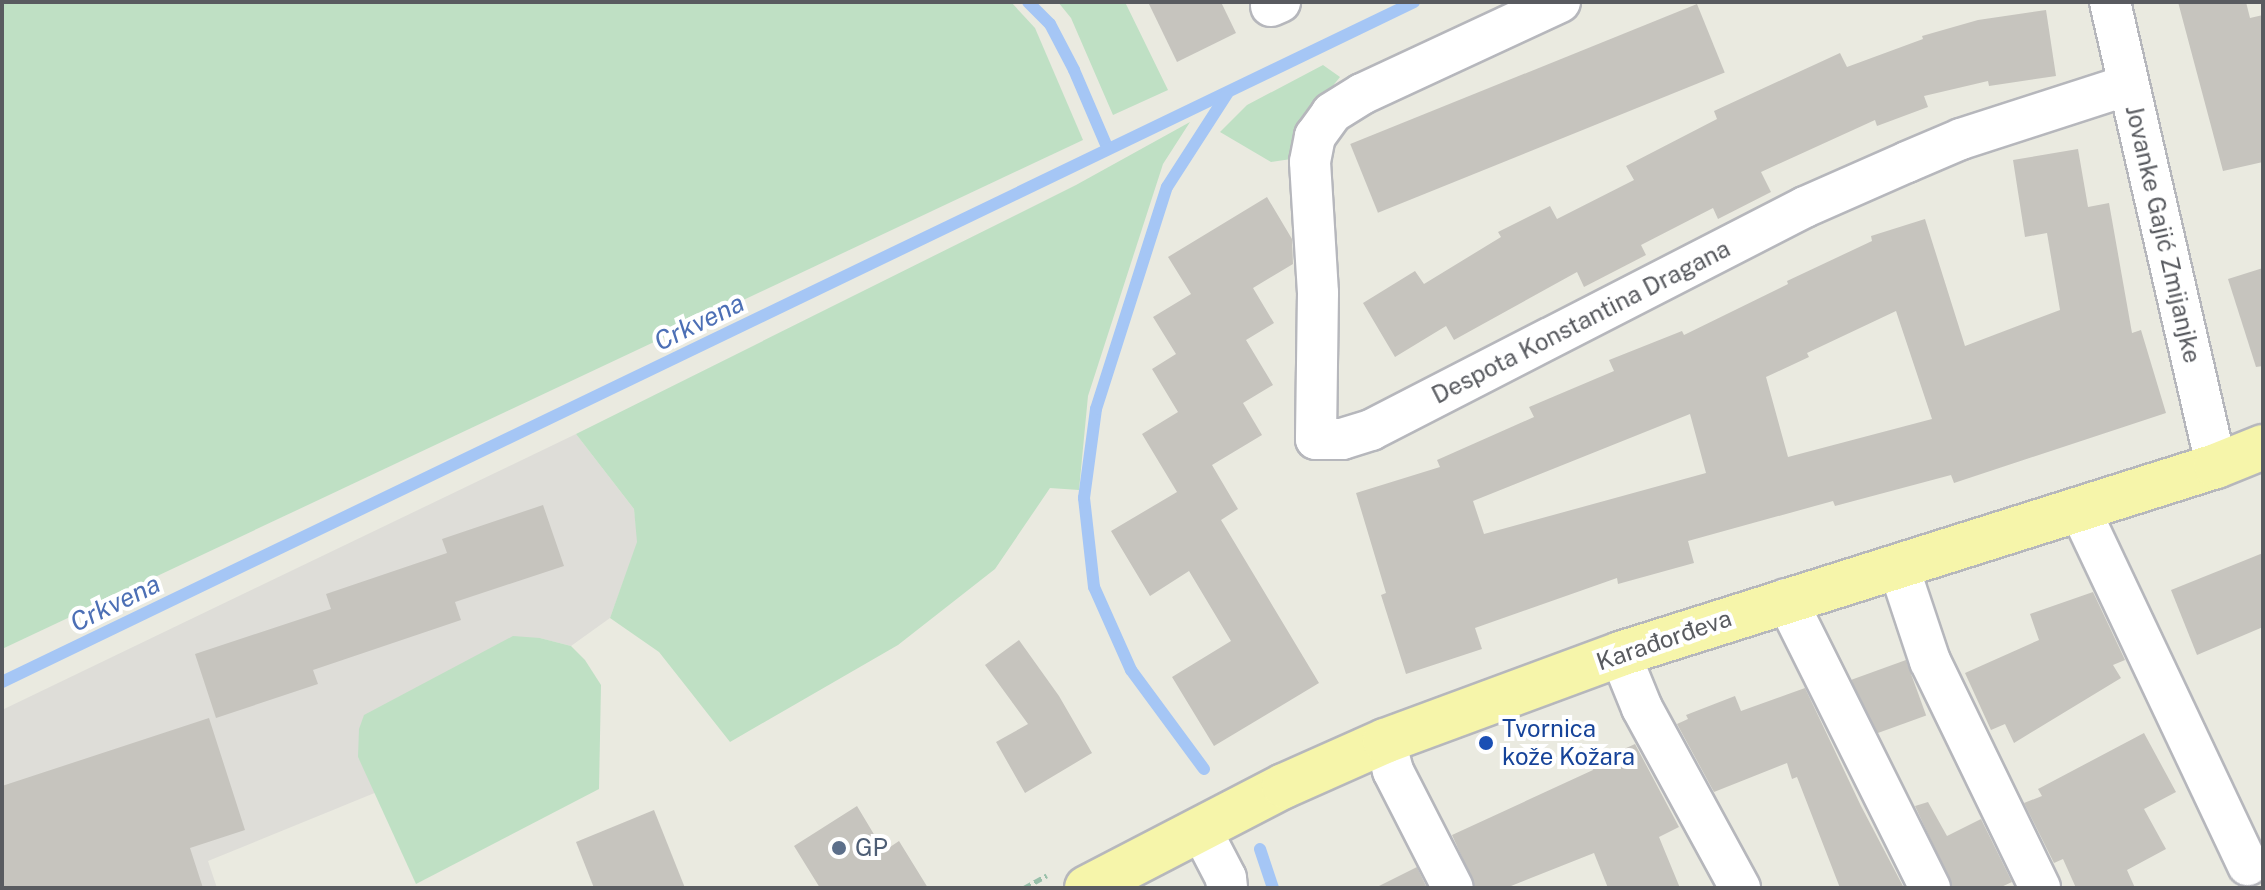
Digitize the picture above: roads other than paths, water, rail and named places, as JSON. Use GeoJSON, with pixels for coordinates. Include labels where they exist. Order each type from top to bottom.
{"type":"FeatureCollection","features":[{"type":"Feature","properties":{"kind":"main road","name":"Karađorđeva"},"geometry":{"type":"LineString","coordinates":[[1087,888],[1200,828],[1385,741],[1620,654],[1786,599],[2216,466],[2263,447]]}},
{"type":"Feature","properties":{"kind":"street","name":"Despota Konstantina Dragana"},"geometry":{"type":"LineString","coordinates":[[1560,2],[1362,94],[1332,113],[1315,136],[1310,162],[1318,293],[1316,439],[1342,439],[1371,430],[1805,207],[1961,139],[2128,85]]}},
{"type":"Feature","properties":{"kind":"street","name":"Jovanke Gajić Zmijanjke"},"geometry":{"type":"LineString","coordinates":[[2110,2],[2216,466]]}},
{"type":"Feature","properties":{"kind":"street"},"geometry":{"type":"LineString","coordinates":[[2079,508],[2248,865]]}},
{"type":"Feature","properties":{"kind":"street"},"geometry":{"type":"LineString","coordinates":[[1898,565],[1930,661],[2040,888]]}},
{"type":"Feature","properties":{"kind":"street"},"geometry":{"type":"LineString","coordinates":[[1786,599],[1930,888]]}},
{"type":"Feature","properties":{"kind":"street"},"geometry":{"type":"LineString","coordinates":[[1620,654],[1642,708],[1740,888]]}},
{"type":"Feature","properties":{"kind":"street"},"geometry":{"type":"LineString","coordinates":[[1385,741],[1393,771],[1453,888]]}},
{"type":"Feature","properties":{"kind":"street"},"geometry":{"type":"LineString","coordinates":[[1200,828],[1226,878],[1227,888]]}},
{"type":"Feature","properties":{"kind":"waterway"},"geometry":{"type":"LineString","coordinates":[[1028,2],[1050,24],[1074,70],[1107,147]]}},
{"type":"Feature","properties":{"kind":"waterway","name":"Crkvena"},"geometry":{"type":"LineString","coordinates":[[2,682],[1414,2]]}},
{"type":"Feature","properties":{"kind":"waterway"},"geometry":{"type":"LineString","coordinates":[[1204,769],[1131,670],[1094,587],[1084,498],[1096,409],[1167,187],[1227,94]]}},
{"type":"Feature","properties":{"kind":"waterway"},"geometry":{"type":"LineString","coordinates":[[1260,849],[1273,888]]}},
{"type":"Feature","properties":{"kind":"place","name":"Tvornica kože Kožara"},"geometry":{"type":"Point","coordinates":[1486,743]}},
{"type":"Feature","properties":{"kind":"place","name":"GP"},"geometry":{"type":"Point","coordinates":[839,848]}}]}
